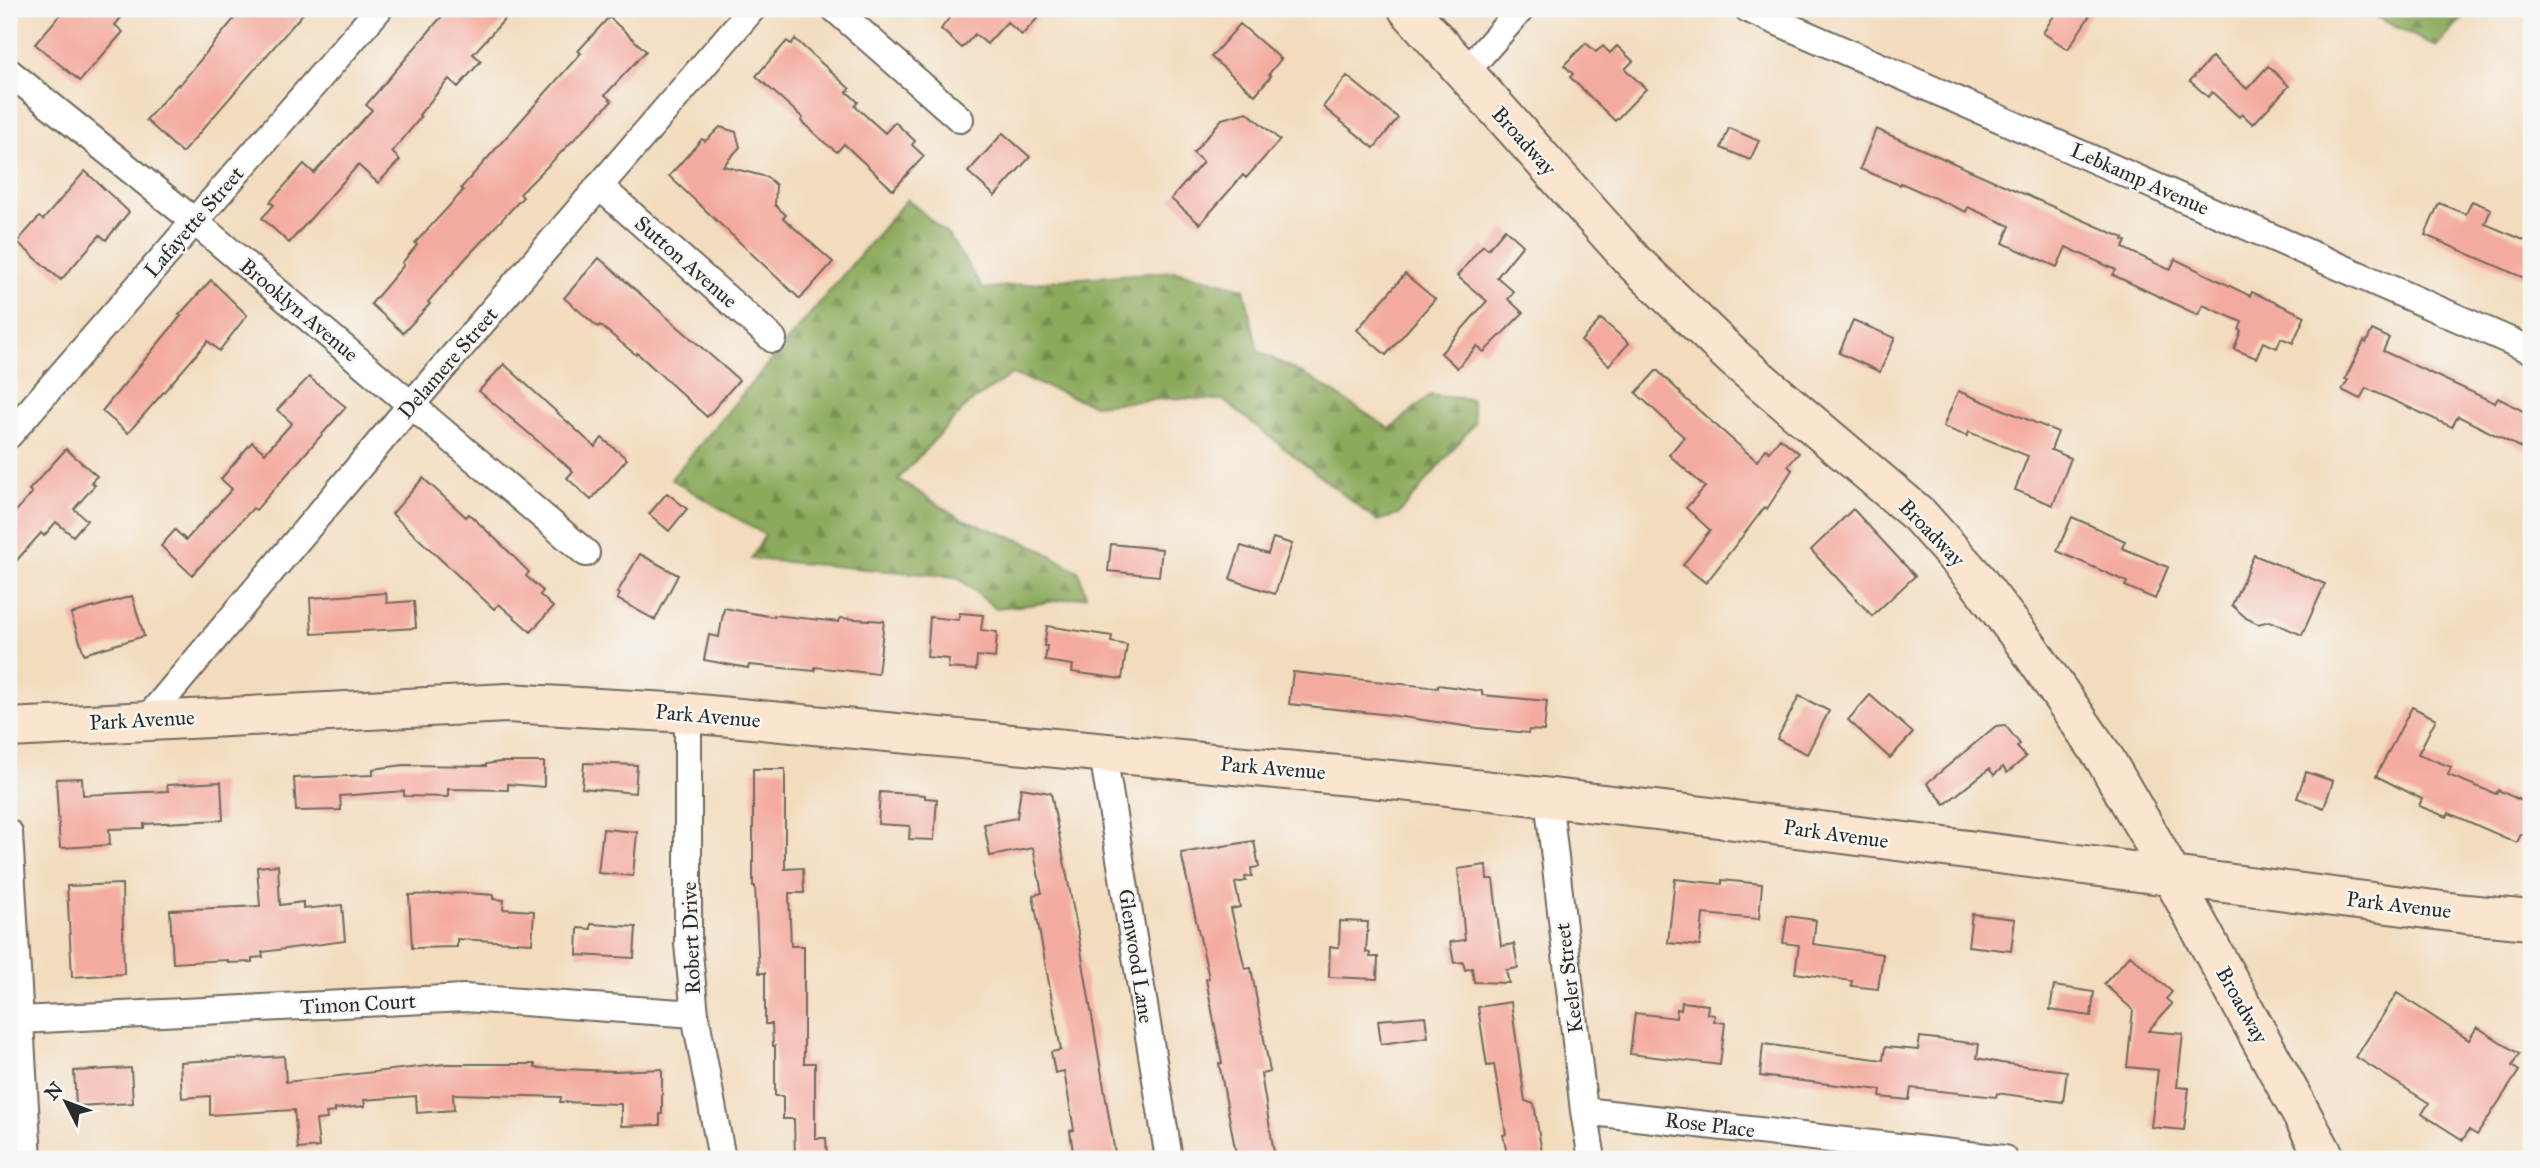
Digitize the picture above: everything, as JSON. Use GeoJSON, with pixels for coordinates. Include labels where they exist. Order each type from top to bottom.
{"type":"FeatureCollection","features":[{"type":"Feature","properties":{"kind":"main road","name":"Broadway"},"geometry":{"type":"LineString","coordinates":[[1408,9],[1595,221],[1679,307],[1734,358],[1919,515],[1952,550],[2021,638],[2080,720],[2129,800],[2326,1159]]}},
{"type":"Feature","properties":{"kind":"main road","name":"Park Avenue"},"geometry":{"type":"LineString","coordinates":[[9,728],[507,703],[688,713],[1396,780],[1548,797],[2531,920]]}},
{"type":"Feature","properties":{"kind":"street","name":"Lafayette Street"},"geometry":{"type":"LineString","coordinates":[[9,435],[379,9]]}},
{"type":"Feature","properties":{"kind":"street","name":"Delamere Street"},"geometry":{"type":"LineString","coordinates":[[146,720],[411,405],[752,9]]}},
{"type":"Feature","properties":{"kind":"street"},"geometry":{"type":"LineString","coordinates":[[835,9],[960,119]]}},
{"type":"Feature","properties":{"kind":"street"},"geometry":{"type":"LineString","coordinates":[[1464,74],[1521,9]]}},
{"type":"Feature","properties":{"kind":"street","name":"Lebkamp Avenue"},"geometry":{"type":"LineString","coordinates":[[1748,9],[2531,350]]}},
{"type":"Feature","properties":{"kind":"street","name":"Brooklyn Avenue"},"geometry":{"type":"LineString","coordinates":[[9,72],[194,221],[586,553]]}},
{"type":"Feature","properties":{"kind":"street","name":"Sutton Avenue"},"geometry":{"type":"LineString","coordinates":[[599,186],[773,339]]}},
{"type":"Feature","properties":{"kind":"street","name":"Robert Drive"},"geometry":{"type":"LineString","coordinates":[[688,713],[688,944],[695,1014],[722,1159]]}},
{"type":"Feature","properties":{"kind":"street","name":"Glenwood Lane"},"geometry":{"type":"LineString","coordinates":[[1103,754],[1169,1159]]}},
{"type":"Feature","properties":{"kind":"street","name":"Keeler Street"},"geometry":{"type":"LineString","coordinates":[[1548,797],[1591,1159]]}},
{"type":"Feature","properties":{"kind":"street"},"geometry":{"type":"LineString","coordinates":[[9,833],[28,1159]]}},
{"type":"Feature","properties":{"kind":"street","name":"Timon Court"},"geometry":{"type":"LineString","coordinates":[[20,1020],[465,998],[695,1014]]}},
{"type":"Feature","properties":{"kind":"street","name":"Rose Place"},"geometry":{"type":"LineString","coordinates":[[1584,1111],[2004,1159]]}},
{"type":"Feature","properties":{"kind":"green space"},"geometry":{"type":"Polygon","coordinates":[[[2360,9],[2471,9],[2437,47],[2360,9]]]}},
{"type":"Feature","properties":{"kind":"green space"},"geometry":{"type":"Polygon","coordinates":[[[907,199],[949,236],[983,289],[1176,271],[1244,288],[1258,351],[1311,378],[1390,429],[1430,395],[1471,399],[1475,423],[1398,515],[1377,521],[1223,400],[1172,398],[1094,405],[1012,374],[967,405],[898,479],[960,518],[1035,546],[1079,572],[1086,596],[995,608],[957,577],[751,559],[765,535],[671,479],[907,199]]]}},
{"type":"Feature","properties":{"kind":"building"},"geometry":{"type":"Polygon","coordinates":[[[65,9],[128,9],[115,25],[123,32],[80,81],[35,44],[65,9]]]}},
{"type":"Feature","properties":{"kind":"building"},"geometry":{"type":"Polygon","coordinates":[[[242,9],[307,9],[182,153],[146,120],[178,84],[179,86],[242,9]]]}},
{"type":"Feature","properties":{"kind":"building"},"geometry":{"type":"Polygon","coordinates":[[[448,9],[514,9],[473,54],[481,61],[458,87],[449,79],[419,115],[421,117],[392,152],[400,160],[378,183],[358,165],[289,243],[262,218],[274,205],[270,202],[304,164],[314,173],[372,110],[366,105],[448,9]]]}},
{"type":"Feature","properties":{"kind":"building"},"geometry":{"type":"Polygon","coordinates":[[[956,9],[1046,9],[1022,35],[1007,22],[987,44],[975,34],[962,48],[941,29],[956,9]]]}},
{"type":"Feature","properties":{"kind":"building"},"geometry":{"type":"Polygon","coordinates":[[[2058,9],[2094,9],[2068,49],[2043,33],[2058,9]]]}},
{"type":"Feature","properties":{"kind":"building"},"geometry":{"type":"Polygon","coordinates":[[[609,17],[646,51],[605,95],[612,101],[520,194],[523,197],[465,259],[403,333],[371,304],[404,265],[402,263],[417,245],[415,243],[463,191],[461,188],[581,53],[578,51],[609,17]]]}},
{"type":"Feature","properties":{"kind":"building"},"geometry":{"type":"Polygon","coordinates":[[[1240,24],[1281,59],[1255,95],[1211,57],[1240,24]]]}},
{"type":"Feature","properties":{"kind":"building"},"geometry":{"type":"Polygon","coordinates":[[[795,39],[850,89],[847,92],[858,102],[855,106],[885,133],[895,122],[915,141],[912,145],[924,156],[893,190],[844,144],[837,152],[825,143],[801,121],[803,118],[756,76],[787,41],[791,44],[795,39]]]}},
{"type":"Feature","properties":{"kind":"building"},"geometry":{"type":"Polygon","coordinates":[[[1586,43],[1596,52],[1603,46],[1610,53],[1617,46],[1633,61],[1625,69],[1646,89],[1615,121],[1570,77],[1573,74],[1564,65],[1586,43]]]}},
{"type":"Feature","properties":{"kind":"building"},"geometry":{"type":"Polygon","coordinates":[[[2212,57],[2247,89],[2268,66],[2289,86],[2253,124],[2242,114],[2239,117],[2212,92],[2208,97],[2190,81],[2212,57]]]}},
{"type":"Feature","properties":{"kind":"building"},"geometry":{"type":"Polygon","coordinates":[[[1347,76],[1398,118],[1374,148],[1323,107],[1347,76]]]}},
{"type":"Feature","properties":{"kind":"building"},"geometry":{"type":"Polygon","coordinates":[[[1247,112],[1280,140],[1246,178],[1243,175],[1200,224],[1171,199],[1203,162],[1193,153],[1222,119],[1247,112]]]}},
{"type":"Feature","properties":{"kind":"building"},"geometry":{"type":"Polygon","coordinates":[[[720,127],[736,132],[740,147],[723,166],[767,177],[776,185],[775,205],[786,215],[783,218],[833,262],[800,299],[669,176],[702,139],[705,141],[720,127]]]}},
{"type":"Feature","properties":{"kind":"building"},"geometry":{"type":"Polygon","coordinates":[[[1729,128],[1759,141],[1750,160],[1721,148],[1729,128]]]}},
{"type":"Feature","properties":{"kind":"building"},"geometry":{"type":"Polygon","coordinates":[[[1876,129],[2124,238],[2126,241],[2123,248],[2170,270],[2175,259],[2250,296],[2252,292],[2305,316],[2293,343],[2281,338],[2277,348],[2263,342],[2256,358],[2234,349],[2242,322],[2203,305],[2198,315],[2113,275],[2116,270],[2066,247],[2057,267],[2003,243],[2010,226],[1968,207],[1966,212],[1901,183],[1900,185],[1860,169],[1876,129]]]}},
{"type":"Feature","properties":{"kind":"building"},"geometry":{"type":"Polygon","coordinates":[[[1003,133],[1030,157],[995,196],[968,172],[1003,133]]]}},
{"type":"Feature","properties":{"kind":"building"},"geometry":{"type":"Polygon","coordinates":[[[85,171],[129,212],[106,240],[100,235],[61,280],[17,242],[39,217],[43,220],[85,171]]]}},
{"type":"Feature","properties":{"kind":"building"},"geometry":{"type":"Polygon","coordinates":[[[2472,201],[2491,209],[2485,224],[2531,243],[2531,281],[2425,235],[2439,203],[2466,214],[2472,201]]]}},
{"type":"Feature","properties":{"kind":"building"},"geometry":{"type":"Polygon","coordinates":[[[1505,229],[1523,245],[1497,277],[1514,292],[1508,299],[1523,313],[1484,352],[1477,346],[1457,368],[1441,353],[1487,301],[1457,276],[1483,245],[1488,249],[1505,229]]]}},
{"type":"Feature","properties":{"kind":"building"},"geometry":{"type":"Polygon","coordinates":[[[599,258],[739,380],[707,417],[637,353],[636,355],[600,325],[598,327],[564,298],[599,258]]]}},
{"type":"Feature","properties":{"kind":"building"},"geometry":{"type":"Polygon","coordinates":[[[1405,274],[1435,299],[1386,355],[1357,330],[1405,274]]]}},
{"type":"Feature","properties":{"kind":"building"},"geometry":{"type":"Polygon","coordinates":[[[211,280],[247,315],[219,351],[208,341],[128,433],[102,411],[181,316],[179,315],[211,280]]]}},
{"type":"Feature","properties":{"kind":"building"},"geometry":{"type":"Polygon","coordinates":[[[1601,319],[1629,343],[1609,365],[1581,341],[1601,319]]]}},
{"type":"Feature","properties":{"kind":"building"},"geometry":{"type":"Polygon","coordinates":[[[1853,320],[1895,338],[1880,372],[1839,353],[1853,320]]]}},
{"type":"Feature","properties":{"kind":"building"},"geometry":{"type":"Polygon","coordinates":[[[2372,330],[2389,338],[2383,351],[2495,403],[2498,398],[2531,415],[2531,453],[2458,416],[2452,427],[2366,388],[2360,399],[2342,390],[2364,341],[2366,343],[2372,330]]]}},
{"type":"Feature","properties":{"kind":"building"},"geometry":{"type":"Polygon","coordinates":[[[504,364],[595,447],[602,438],[627,459],[591,500],[567,478],[573,471],[479,391],[504,364]]]}},
{"type":"Feature","properties":{"kind":"building"},"geometry":{"type":"Polygon","coordinates":[[[1657,370],[1680,394],[1757,461],[1766,449],[1769,452],[1780,438],[1799,453],[1788,466],[1792,470],[1767,509],[1765,507],[1706,583],[1683,565],[1710,530],[1686,508],[1705,487],[1669,455],[1684,437],[1636,393],[1657,370]]]}},
{"type":"Feature","properties":{"kind":"building"},"geometry":{"type":"Polygon","coordinates":[[[309,377],[346,407],[256,510],[253,508],[192,575],[161,546],[175,530],[186,540],[232,489],[221,479],[252,442],[265,453],[292,423],[277,410],[309,377]]]}},
{"type":"Feature","properties":{"kind":"building"},"geometry":{"type":"Polygon","coordinates":[[[1958,391],[2058,432],[2051,450],[2071,458],[2053,505],[2015,490],[2028,456],[1969,432],[1967,436],[1943,427],[1958,391]]]}},
{"type":"Feature","properties":{"kind":"building"},"geometry":{"type":"Polygon","coordinates":[[[66,449],[97,476],[91,482],[95,485],[74,509],[87,520],[73,536],[56,522],[44,536],[41,533],[9,569],[9,519],[32,493],[29,490],[66,449]]]}},
{"type":"Feature","properties":{"kind":"building"},"geometry":{"type":"Polygon","coordinates":[[[423,478],[466,517],[469,514],[503,546],[529,572],[526,576],[543,591],[540,595],[553,607],[531,632],[499,604],[494,609],[392,514],[423,478]]]}},
{"type":"Feature","properties":{"kind":"building"},"geometry":{"type":"Polygon","coordinates":[[[667,493],[687,509],[669,531],[649,514],[667,493]]]}},
{"type":"Feature","properties":{"kind":"building"},"geometry":{"type":"Polygon","coordinates":[[[1853,509],[1915,576],[1872,616],[1811,550],[1853,509]]]}},
{"type":"Feature","properties":{"kind":"building"},"geometry":{"type":"Polygon","coordinates":[[[2072,517],[2125,541],[2122,548],[2168,567],[2155,599],[2125,586],[2127,582],[2057,551],[2072,517]]]}},
{"type":"Feature","properties":{"kind":"building"},"geometry":{"type":"Polygon","coordinates":[[[1273,538],[1292,544],[1275,594],[1230,579],[1241,546],[1268,554],[1273,538]]]}},
{"type":"Feature","properties":{"kind":"building"},"geometry":{"type":"Polygon","coordinates":[[[1111,544],[1162,549],[1159,576],[1108,571],[1111,544]]]}},
{"type":"Feature","properties":{"kind":"building"},"geometry":{"type":"Polygon","coordinates":[[[640,554],[678,575],[655,620],[617,599],[620,594],[617,593],[640,554]]]}},
{"type":"Feature","properties":{"kind":"building"},"geometry":{"type":"Polygon","coordinates":[[[2254,555],[2325,584],[2302,635],[2270,621],[2258,624],[2246,618],[2232,605],[2254,555]]]}},
{"type":"Feature","properties":{"kind":"building"},"geometry":{"type":"Polygon","coordinates":[[[386,593],[387,603],[414,601],[416,628],[312,634],[310,598],[386,593]]]}},
{"type":"Feature","properties":{"kind":"building"},"geometry":{"type":"Polygon","coordinates":[[[132,596],[144,636],[84,654],[71,614],[132,596]]]}},
{"type":"Feature","properties":{"kind":"building"},"geometry":{"type":"Polygon","coordinates":[[[724,608],[774,617],[839,622],[840,618],[884,621],[878,674],[815,667],[815,671],[749,665],[748,668],[704,660],[709,635],[719,637],[724,608]]]}},
{"type":"Feature","properties":{"kind":"building"},"geometry":{"type":"Polygon","coordinates":[[[959,613],[983,615],[981,630],[997,632],[995,658],[977,656],[976,670],[948,668],[949,659],[927,657],[930,617],[959,620],[959,613]]]}},
{"type":"Feature","properties":{"kind":"building"},"geometry":{"type":"Polygon","coordinates":[[[1047,626],[1112,636],[1111,642],[1127,645],[1122,679],[1072,672],[1073,665],[1045,661],[1047,626]]]}},
{"type":"Feature","properties":{"kind":"building"},"geometry":{"type":"Polygon","coordinates":[[[1293,672],[1438,688],[1438,685],[1482,691],[1482,695],[1547,701],[1544,731],[1529,730],[1528,733],[1478,728],[1289,704],[1293,672]]]}},
{"type":"Feature","properties":{"kind":"building"},"geometry":{"type":"Polygon","coordinates":[[[1870,695],[1913,733],[1890,758],[1848,720],[1870,695]]]}},
{"type":"Feature","properties":{"kind":"building"},"geometry":{"type":"Polygon","coordinates":[[[1799,696],[1829,711],[1807,754],[1777,739],[1799,696]]]}},
{"type":"Feature","properties":{"kind":"building"},"geometry":{"type":"Polygon","coordinates":[[[2412,707],[2436,719],[2418,754],[2451,767],[2448,775],[2496,794],[2498,790],[2531,805],[2531,839],[2521,834],[2517,843],[2449,813],[2447,817],[2419,806],[2422,799],[2376,776],[2412,707]]]}},
{"type":"Feature","properties":{"kind":"building"},"geometry":{"type":"Polygon","coordinates":[[[2005,725],[2020,744],[2017,747],[2026,757],[2007,773],[2003,767],[1994,775],[1989,769],[1945,804],[1927,783],[1996,726],[2005,725]]]}},
{"type":"Feature","properties":{"kind":"building"},"geometry":{"type":"Polygon","coordinates":[[[500,762],[544,762],[544,787],[508,784],[508,790],[448,789],[448,797],[404,796],[404,791],[340,796],[341,810],[296,811],[294,778],[373,775],[373,769],[404,765],[486,766],[500,762]]]}},
{"type":"Feature","properties":{"kind":"building"},"geometry":{"type":"Polygon","coordinates":[[[584,763],[637,765],[635,793],[582,788],[584,763]]]}},
{"type":"Feature","properties":{"kind":"building"},"geometry":{"type":"Polygon","coordinates":[[[753,769],[785,769],[785,869],[803,868],[804,893],[789,893],[791,946],[804,946],[804,1063],[815,1063],[815,1138],[826,1138],[827,1159],[795,1159],[794,1119],[783,1119],[783,1096],[775,1096],[775,1046],[772,1024],[765,1024],[765,973],[759,973],[753,886],[753,769]]]}},
{"type":"Feature","properties":{"kind":"building"},"geometry":{"type":"Polygon","coordinates":[[[2306,772],[2333,781],[2324,808],[2297,798],[2306,772]]]}},
{"type":"Feature","properties":{"kind":"building"},"geometry":{"type":"Polygon","coordinates":[[[82,778],[83,795],[168,791],[167,785],[221,782],[223,820],[144,824],[144,828],[109,829],[110,845],[60,848],[56,779],[82,778]]]}},
{"type":"Feature","properties":{"kind":"building"},"geometry":{"type":"Polygon","coordinates":[[[1021,788],[1051,793],[1078,933],[1116,1159],[1074,1159],[1070,1131],[1074,1130],[1064,1071],[1055,1073],[1051,1052],[1061,1050],[1033,895],[1042,893],[1033,848],[990,856],[984,824],[1017,818],[1021,788]]]}},
{"type":"Feature","properties":{"kind":"building"},"geometry":{"type":"Polygon","coordinates":[[[880,792],[925,795],[925,798],[937,799],[934,840],[909,839],[910,826],[878,824],[880,792]]]}},
{"type":"Feature","properties":{"kind":"building"},"geometry":{"type":"Polygon","coordinates":[[[603,829],[637,832],[633,876],[598,873],[603,829]]]}},
{"type":"Feature","properties":{"kind":"building"},"geometry":{"type":"Polygon","coordinates":[[[1254,841],[1259,867],[1251,868],[1252,876],[1245,877],[1246,881],[1235,883],[1240,907],[1231,909],[1245,969],[1251,968],[1270,1072],[1261,1074],[1275,1159],[1237,1159],[1206,979],[1209,978],[1181,853],[1254,841]]]}},
{"type":"Feature","properties":{"kind":"building"},"geometry":{"type":"Polygon","coordinates":[[[278,865],[280,905],[303,902],[303,909],[342,905],[345,941],[262,952],[263,957],[252,958],[252,962],[228,963],[228,960],[173,963],[170,910],[260,906],[257,867],[278,865]]]}},
{"type":"Feature","properties":{"kind":"building"},"geometry":{"type":"Polygon","coordinates":[[[1486,865],[1487,879],[1493,879],[1501,946],[1514,944],[1518,968],[1506,970],[1509,983],[1474,982],[1472,968],[1465,970],[1463,962],[1454,963],[1450,942],[1465,940],[1458,869],[1486,865]]]}},
{"type":"Feature","properties":{"kind":"building"},"geometry":{"type":"Polygon","coordinates":[[[1675,879],[1722,884],[1722,880],[1762,884],[1759,919],[1703,914],[1700,946],[1668,943],[1675,879]]]}},
{"type":"Feature","properties":{"kind":"building"},"geometry":{"type":"Polygon","coordinates":[[[122,884],[124,974],[72,977],[67,886],[122,884]]]}},
{"type":"Feature","properties":{"kind":"building"},"geometry":{"type":"Polygon","coordinates":[[[409,895],[493,895],[493,899],[504,900],[503,909],[534,911],[532,943],[457,939],[457,947],[412,948],[409,895]]]}},
{"type":"Feature","properties":{"kind":"building"},"geometry":{"type":"Polygon","coordinates":[[[1972,914],[2015,919],[2011,951],[1968,946],[1972,914]]]}},
{"type":"Feature","properties":{"kind":"building"},"geometry":{"type":"Polygon","coordinates":[[[1787,916],[1816,920],[1813,944],[1883,954],[1878,989],[1851,986],[1852,981],[1795,973],[1799,945],[1783,943],[1787,916]]]}},
{"type":"Feature","properties":{"kind":"building"},"geometry":{"type":"Polygon","coordinates":[[[1340,921],[1368,922],[1366,952],[1370,953],[1370,957],[1378,957],[1377,979],[1329,977],[1330,947],[1339,947],[1340,921]]]}},
{"type":"Feature","properties":{"kind":"building"},"geometry":{"type":"Polygon","coordinates":[[[591,924],[636,927],[634,958],[577,955],[578,928],[591,929],[591,924]]]}},
{"type":"Feature","properties":{"kind":"building"},"geometry":{"type":"Polygon","coordinates":[[[2130,955],[2172,992],[2166,999],[2172,1004],[2148,1031],[2183,1034],[2177,1087],[2189,1088],[2184,1130],[2151,1127],[2158,1070],[2127,1067],[2133,1010],[2104,984],[2130,955]]]}},
{"type":"Feature","properties":{"kind":"building"},"geometry":{"type":"Polygon","coordinates":[[[2054,986],[2094,992],[2091,1016],[2050,1010],[2054,986]]]}},
{"type":"Feature","properties":{"kind":"building"},"geometry":{"type":"Polygon","coordinates":[[[2397,993],[2469,1040],[2477,1027],[2519,1054],[2512,1066],[2519,1071],[2477,1135],[2469,1130],[2463,1140],[2422,1114],[2429,1103],[2356,1057],[2397,993]]]}},
{"type":"Feature","properties":{"kind":"building"},"geometry":{"type":"Polygon","coordinates":[[[1511,1002],[1525,1101],[1534,1104],[1543,1159],[1508,1159],[1494,1065],[1487,1066],[1478,1007],[1511,1002]]]}},
{"type":"Feature","properties":{"kind":"building"},"geometry":{"type":"Polygon","coordinates":[[[1682,1002],[1708,1005],[1707,1014],[1715,1015],[1714,1021],[1725,1023],[1720,1065],[1630,1054],[1635,1013],[1676,1018],[1677,1009],[1681,1010],[1682,1002]]]}},
{"type":"Feature","properties":{"kind":"building"},"geometry":{"type":"Polygon","coordinates":[[[1425,1016],[1428,1037],[1381,1044],[1378,1020],[1425,1016]]]}},
{"type":"Feature","properties":{"kind":"building"},"geometry":{"type":"Polygon","coordinates":[[[1920,1037],[1979,1044],[1977,1058],[2067,1071],[2063,1102],[1997,1093],[1996,1097],[1911,1088],[1909,1100],[1880,1097],[1881,1090],[1760,1076],[1763,1044],[1883,1060],[1885,1047],[1918,1050],[1920,1037]]]}},
{"type":"Feature","properties":{"kind":"building"},"geometry":{"type":"Polygon","coordinates":[[[284,1056],[286,1082],[445,1064],[535,1064],[535,1068],[615,1071],[662,1069],[662,1114],[660,1125],[621,1126],[621,1104],[560,1102],[561,1097],[453,1094],[454,1110],[417,1113],[416,1096],[364,1100],[365,1106],[335,1109],[335,1112],[326,1113],[327,1119],[316,1120],[319,1147],[298,1149],[294,1110],[210,1115],[210,1096],[182,1098],[180,1062],[284,1056]]]}},
{"type":"Feature","properties":{"kind":"building"},"geometry":{"type":"Polygon","coordinates":[[[131,1068],[133,1103],[76,1106],[74,1071],[131,1068]]]}}]}
